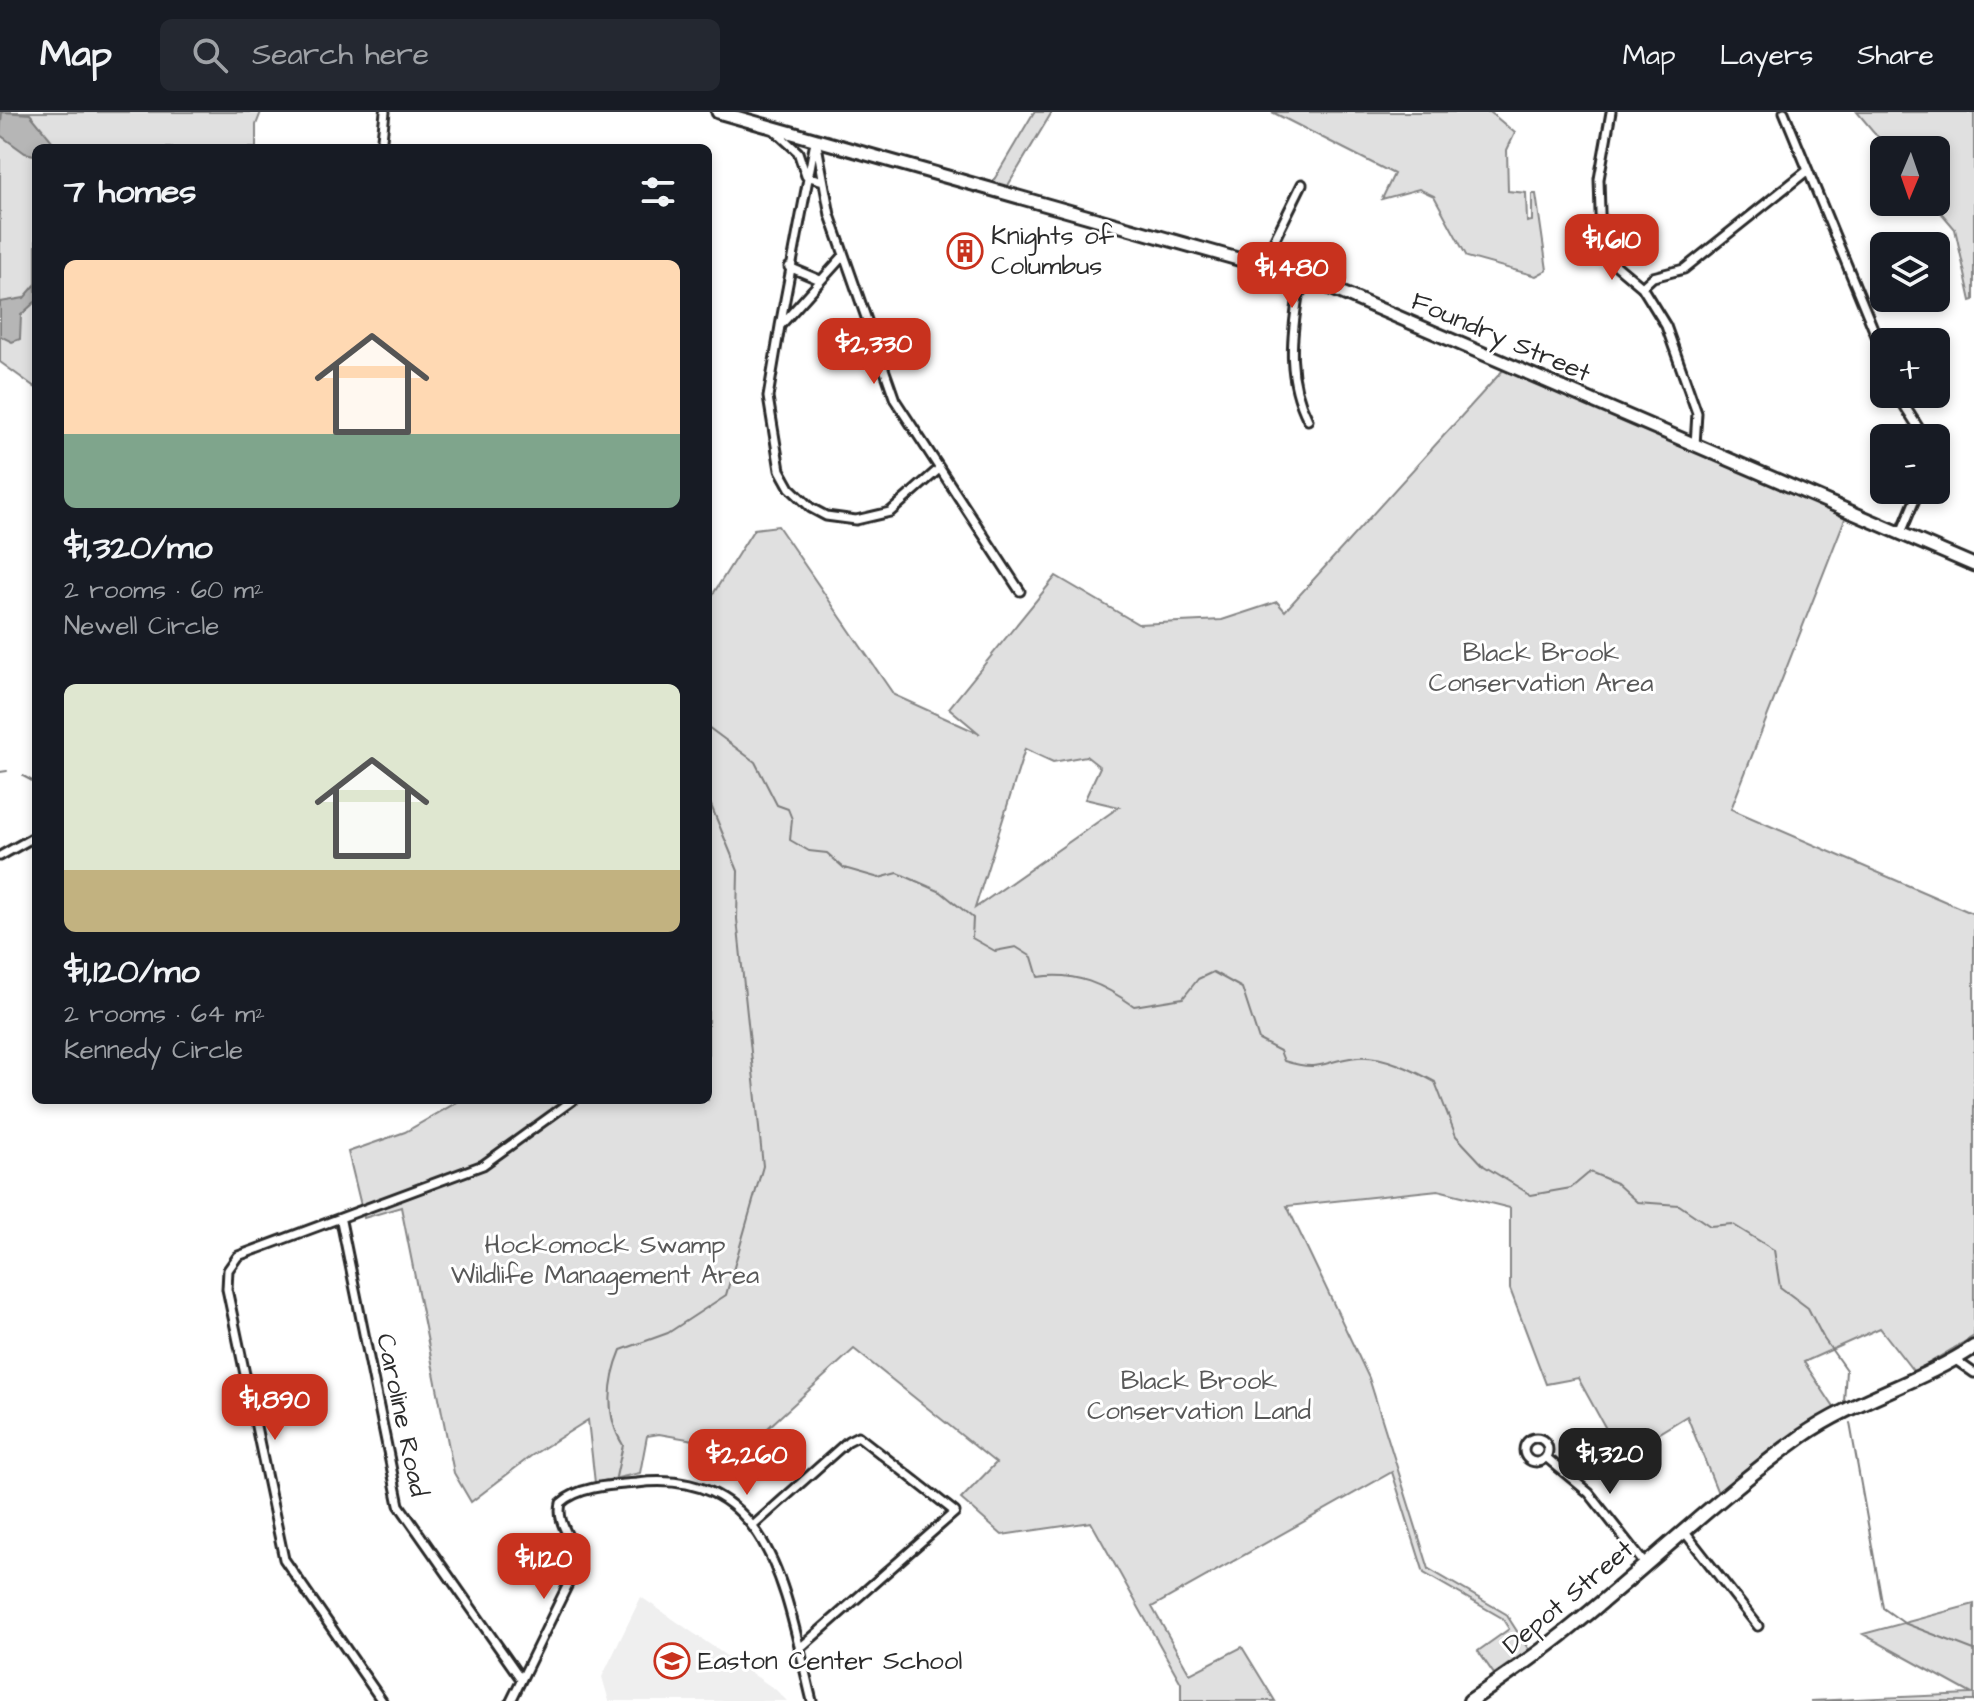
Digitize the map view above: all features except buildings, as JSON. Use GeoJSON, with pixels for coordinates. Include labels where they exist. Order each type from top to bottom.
{"type":"FeatureCollection","features":[{"type":"Feature","properties":{"kind":"highway","name":"Depot Street"},"geometry":{"type":"LineString","coordinates":[[1470,1701],[1571,1628],[1683,1530],[1821,1424],[1916,1381],[1974,1347]]}},
{"type":"Feature","properties":{"kind":"main road","name":"Foundry Street"},"geometry":{"type":"LineString","coordinates":[[718,112],[1312,280],[1974,565]]}},
{"type":"Feature","properties":{"kind":"street"},"geometry":{"type":"LineString","coordinates":[[381,144],[385,112]]}},
{"type":"Feature","properties":{"kind":"street"},"geometry":{"type":"LineString","coordinates":[[1611,112],[1599,179],[1601,244],[1617,266],[1642,287],[1666,326],[1697,413],[1695,445]]}},
{"type":"Feature","properties":{"kind":"street"},"geometry":{"type":"LineString","coordinates":[[1784,112],[1873,328]]}},
{"type":"Feature","properties":{"kind":"street"},"geometry":{"type":"LineString","coordinates":[[768,127],[795,148],[806,176]]}},
{"type":"Feature","properties":{"kind":"street"},"geometry":{"type":"LineString","coordinates":[[816,140],[789,267],[768,397],[780,470],[804,503],[834,518],[877,517],[896,507],[939,469]]}},
{"type":"Feature","properties":{"kind":"street"},"geometry":{"type":"LineString","coordinates":[[816,140],[823,181],[844,255],[895,400],[1020,591]]}},
{"type":"Feature","properties":{"kind":"street"},"geometry":{"type":"LineString","coordinates":[[1642,287],[1653,277],[1684,269],[1808,170]]}},
{"type":"Feature","properties":{"kind":"street"},"geometry":{"type":"LineString","coordinates":[[806,176],[823,181]]}},
{"type":"Feature","properties":{"kind":"street"},"geometry":{"type":"LineString","coordinates":[[1262,265],[1302,184]]}},
{"type":"Feature","properties":{"kind":"street"},"geometry":{"type":"LineString","coordinates":[[780,326],[844,255]]}},
{"type":"Feature","properties":{"kind":"street"},"geometry":{"type":"LineString","coordinates":[[789,267],[820,280]]}},
{"type":"Feature","properties":{"kind":"street"},"geometry":{"type":"LineString","coordinates":[[1293,274],[1298,296],[1292,367],[1297,400],[1308,420]]}},
{"type":"Feature","properties":{"kind":"street"},"geometry":{"type":"LineString","coordinates":[[1298,296],[1312,280]]}},
{"type":"Feature","properties":{"kind":"street"},"geometry":{"type":"LineString","coordinates":[[1901,533],[1913,504]]}},
{"type":"Feature","properties":{"kind":"street"},"geometry":{"type":"LineString","coordinates":[[0,856],[32,838]]}},
{"type":"Feature","properties":{"kind":"street"},"geometry":{"type":"LineString","coordinates":[[382,1701],[284,1559],[227,1289],[228,1270],[238,1256],[341,1221],[483,1165],[567,1104]]}},
{"type":"Feature","properties":{"kind":"street","name":"Caroline Road"},"geometry":{"type":"LineString","coordinates":[[341,1221],[399,1505],[521,1679]]}},
{"type":"Feature","properties":{"kind":"street"},"geometry":{"type":"LineString","coordinates":[[1954,1359],[1974,1373]]}},
{"type":"Feature","properties":{"kind":"street"},"geometry":{"type":"LineString","coordinates":[[754,1525],[848,1441],[858,1436],[955,1512],[799,1649]]}},
{"type":"Feature","properties":{"kind":"street"},"geometry":{"type":"LineString","coordinates":[[1547,1458],[1589,1493],[1644,1563]]}},
{"type":"Feature","properties":{"kind":"street"},"geometry":{"type":"LineString","coordinates":[[511,1701],[576,1568],[577,1555],[563,1526],[560,1506],[578,1492],[671,1481],[713,1494],[754,1525],[775,1560],[812,1701]]}},
{"type":"Feature","properties":{"kind":"street"},"geometry":{"type":"LineString","coordinates":[[1683,1530],[1758,1626]]}},
{"type":"Feature","properties":{"kind":"shaded area"},"geometry":{"type":"Polygon","coordinates":[[[2,112],[30,114],[53,142],[32,144],[32,155],[0,135],[2,112]]]}},
{"type":"Feature","properties":{"kind":"shaded area"},"geometry":{"type":"Polygon","coordinates":[[[32,289],[32,305],[21,315],[20,339],[12,342],[0,336],[0,302],[24,298],[32,289]]]}},
{"type":"Feature","properties":{"kind":"shaded area","name":"Easton Center School"},"geometry":{"type":"Polygon","coordinates":[[[641,1597],[776,1690],[787,1701],[609,1701],[602,1677],[641,1597]]]}},
{"type":"Feature","properties":{"kind":"green space"},"geometry":{"type":"Polygon","coordinates":[[[0,112],[261,112],[256,125],[256,144],[32,144],[32,385],[0,362],[0,112]]]}},
{"type":"Feature","properties":{"kind":"green space"},"geometry":{"type":"Polygon","coordinates":[[[1034,112],[1052,112],[1007,187],[992,183],[1034,112]]]}},
{"type":"Feature","properties":{"kind":"green space"},"geometry":{"type":"Polygon","coordinates":[[[1272,112],[1490,112],[1515,133],[1507,150],[1508,191],[1526,193],[1527,222],[1532,221],[1532,194],[1536,194],[1547,270],[1536,276],[1467,257],[1434,196],[1419,189],[1382,199],[1394,174],[1272,112]]]}},
{"type":"Feature","properties":{"kind":"green space"},"geometry":{"type":"Polygon","coordinates":[[[1857,112],[1974,112],[1974,300],[1971,301],[1955,229],[1944,216],[1950,216],[1950,136],[1877,136],[1857,112]]]}},
{"type":"Feature","properties":{"kind":"green space"},"geometry":{"type":"Polygon","coordinates":[[[1505,368],[1846,516],[1731,809],[1974,914],[1974,1336],[1914,1372],[1880,1328],[1804,1362],[1835,1409],[1783,1440],[1718,1493],[1687,1416],[1621,1456],[1578,1378],[1546,1384],[1510,1289],[1510,1208],[1438,1190],[1287,1206],[1369,1378],[1429,1569],[1506,1614],[1529,1650],[1494,1674],[1478,1651],[1509,1629],[1502,1618],[1424,1573],[1392,1472],[1152,1607],[1190,1674],[1242,1647],[1275,1701],[1181,1701],[1181,1683],[1091,1522],[1002,1535],[961,1499],[996,1463],[854,1349],[745,1449],[659,1434],[647,1436],[640,1473],[595,1483],[588,1420],[531,1456],[471,1502],[454,1473],[401,1207],[364,1218],[348,1152],[405,1132],[454,1104],[712,1104],[712,596],[754,529],[778,526],[894,695],[980,734],[949,708],[1056,576],[1138,624],[1222,620],[1277,602],[1285,611],[1505,368]],[[1025,749],[975,908],[1119,807],[1085,799],[1100,767],[1086,756],[1053,762],[1025,749]]]}},
{"type":"Feature","properties":{"kind":"green space"},"geometry":{"type":"Polygon","coordinates":[[[1974,1604],[1974,1701],[1810,1701],[1972,1694],[1863,1634],[1974,1604]]]}},
{"type":"Feature","properties":{"kind":"waterway"},"geometry":{"type":"LineString","coordinates":[[712,730],[755,762],[777,805],[788,809],[792,819],[790,840],[809,851],[827,853],[844,868],[879,878],[898,873],[941,892],[973,918],[972,938],[995,951],[1016,947],[1032,957],[1038,977],[1065,976],[1089,981],[1134,1006],[1183,998],[1198,979],[1213,972],[1242,988],[1259,1040],[1280,1051],[1284,1061],[1315,1066],[1358,1057],[1377,1058],[1408,1068],[1435,1082],[1456,1136],[1484,1166],[1531,1195],[1571,1188],[1590,1172],[1616,1183],[1637,1202],[1679,1205],[1710,1226],[1732,1224],[1774,1250],[1780,1287],[1808,1308],[1824,1339],[1846,1370],[1844,1402]]}},
{"type":"Feature","properties":{"kind":"waterway"},"geometry":{"type":"LineString","coordinates":[[0,772],[7,771]]}},
{"type":"Feature","properties":{"kind":"waterway"},"geometry":{"type":"LineString","coordinates":[[23,776],[32,781]]}},
{"type":"Feature","properties":{"kind":"waterway"},"geometry":{"type":"LineString","coordinates":[[616,1477],[623,1445],[613,1423],[610,1399],[613,1374],[621,1350],[668,1333],[726,1295],[763,1166],[737,919],[738,871],[712,808]]}},
{"type":"Feature","properties":{"kind":"waterway"},"geometry":{"type":"LineString","coordinates":[[1850,1423],[1883,1608],[1904,1623],[1974,1650]]}},
{"type":"Feature","properties":{"kind":"place","name":"Knights of Columbus"},"geometry":{"type":"Point","coordinates":[965,251]}},
{"type":"Feature","properties":{"kind":"place","name":"Easton Center School"},"geometry":{"type":"Point","coordinates":[672,1661]}},
{"type":"Feature","properties":{"kind":"park label","name":"Black Brook Conservation Area"},"geometry":{"type":"Point","coordinates":[1541,668]}},
{"type":"Feature","properties":{"kind":"park label","name":"Hockomock Swamp Wildlife Management Area"},"geometry":{"type":"Point","coordinates":[605,1260]}},
{"type":"Feature","properties":{"kind":"park label","name":"Black Brook Conservation Land"},"geometry":{"type":"Point","coordinates":[1199,1396]}}]}
